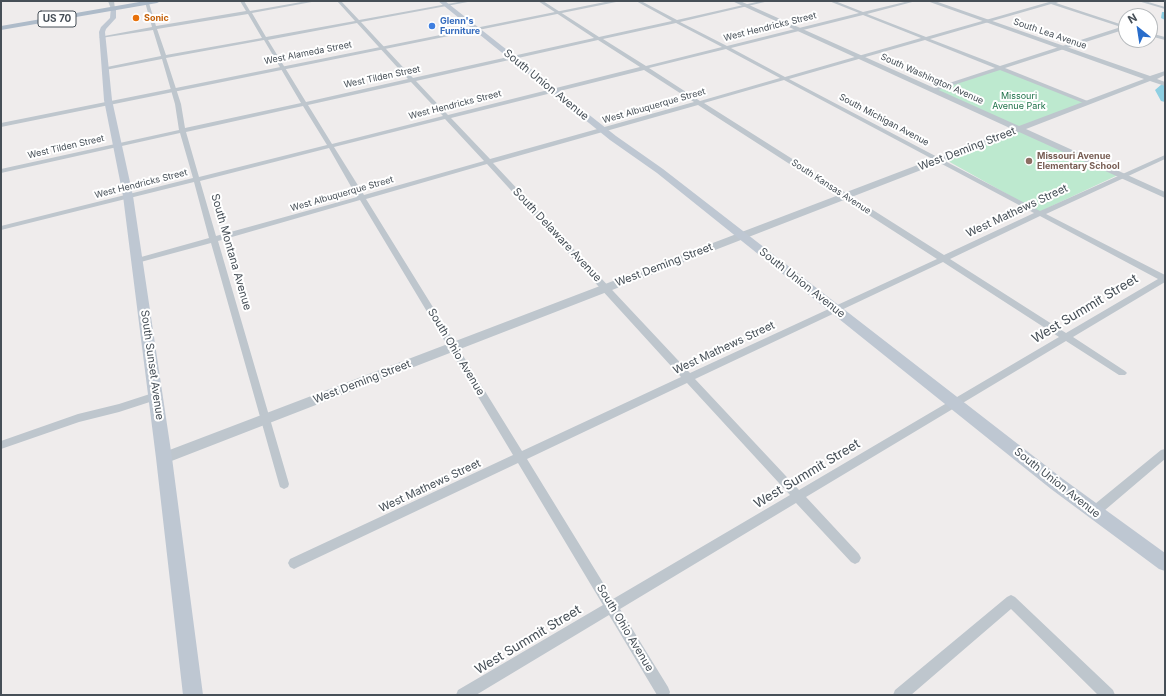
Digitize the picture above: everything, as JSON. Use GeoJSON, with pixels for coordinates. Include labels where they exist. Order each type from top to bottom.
{"type":"FeatureCollection","features":[{"type":"Feature","properties":{"kind":"main road","name":"US 70"},"geometry":{"type":"LineString","coordinates":[[1,26],[112,5],[157,1]]}},
{"type":"Feature","properties":{"kind":"main road","name":"South Union Avenue"},"geometry":{"type":"LineString","coordinates":[[444,3],[602,130],[660,171],[1094,512],[1165,563]]}},
{"type":"Feature","properties":{"kind":"main road"},"geometry":{"type":"LineString","coordinates":[[102,37],[102,30],[113,18],[112,5]]}},
{"type":"Feature","properties":{"kind":"main road","name":"South Sunset Avenue"},"geometry":{"type":"LineString","coordinates":[[102,37],[109,103],[128,196],[156,396],[192,695]]}},
{"type":"Feature","properties":{"kind":"street","name":"South Ohio Avenue"},"geometry":{"type":"LineString","coordinates":[[242,1],[663,692]]}},
{"type":"Feature","properties":{"kind":"street"},"geometry":{"type":"LineString","coordinates":[[102,37],[315,1]]}},
{"type":"Feature","properties":{"kind":"street","name":"South Delaware Avenue"},"geometry":{"type":"LineString","coordinates":[[339,1],[855,558]]}},
{"type":"Feature","properties":{"kind":"street"},"geometry":{"type":"LineString","coordinates":[[105,68],[359,22],[444,3],[471,1]]}},
{"type":"Feature","properties":{"kind":"street","name":"South Kansas Avenue"},"geometry":{"type":"LineString","coordinates":[[540,1],[1122,373]]}},
{"type":"Feature","properties":{"kind":"street","name":"West Alameda Street"},"geometry":{"type":"LineString","coordinates":[[1,125],[618,1]]}},
{"type":"Feature","properties":{"kind":"street","name":"South Michigan Avenue"},"geometry":{"type":"LineString","coordinates":[[638,1],[1165,278]]}},
{"type":"Feature","properties":{"kind":"street","name":"South Washington Avenue"},"geometry":{"type":"LineString","coordinates":[[735,1],[1165,195]]}},
{"type":"Feature","properties":{"kind":"street","name":"West Tilden Street"},"geometry":{"type":"LineString","coordinates":[[1,171],[767,1]]}},
{"type":"Feature","properties":{"kind":"street"},"geometry":{"type":"LineString","coordinates":[[831,1],[1088,103]]}},
{"type":"Feature","properties":{"kind":"street","name":"West Hendricks Street"},"geometry":{"type":"LineString","coordinates":[[1,228],[914,1]]}},
{"type":"Feature","properties":{"kind":"street","name":"South Lea Avenue"},"geometry":{"type":"LineString","coordinates":[[930,1],[1164,83]]}},
{"type":"Feature","properties":{"kind":"street"},"geometry":{"type":"LineString","coordinates":[[1044,1],[1118,24]]}},
{"type":"Feature","properties":{"kind":"street","name":"West Albuquerque Street"},"geometry":{"type":"LineString","coordinates":[[137,261],[1059,1]]}},
{"type":"Feature","properties":{"kind":"street"},"geometry":{"type":"LineString","coordinates":[[1140,1],[1165,8]]}},
{"type":"Feature","properties":{"kind":"street","name":"South Montana Avenue"},"geometry":{"type":"LineString","coordinates":[[147,3],[174,90],[182,131],[284,484]]}},
{"type":"Feature","properties":{"kind":"street"},"geometry":{"type":"LineString","coordinates":[[933,90],[1118,30]]}},
{"type":"Feature","properties":{"kind":"street","name":"West Deming Street"},"geometry":{"type":"LineString","coordinates":[[164,458],[1165,73]]}},
{"type":"Feature","properties":{"kind":"street","name":"West Mathews Street"},"geometry":{"type":"LineString","coordinates":[[294,563],[1041,213],[1165,157]]}},
{"type":"Feature","properties":{"kind":"street","name":"West Summit Street"},"geometry":{"type":"LineString","coordinates":[[463,695],[1165,278]]}},
{"type":"Feature","properties":{"kind":"street"},"geometry":{"type":"LineString","coordinates":[[1,445],[78,418],[119,408],[156,396]]}},
{"type":"Feature","properties":{"kind":"street"},"geometry":{"type":"LineString","coordinates":[[1094,512],[1165,453]]}},
{"type":"Feature","properties":{"kind":"street"},"geometry":{"type":"LineString","coordinates":[[900,695],[1011,601],[1108,695]]}},
{"type":"Feature","properties":{"kind":"green space","name":"Missouri Avenue Park"},"geometry":{"type":"Polygon","coordinates":[[[1001,68],[1088,103],[1019,129],[933,90],[1001,68]]]}},
{"type":"Feature","properties":{"kind":"green space"},"geometry":{"type":"Polygon","coordinates":[[[1020,131],[1118,175],[1039,212],[948,161],[942,161],[1020,131]]]}},
{"type":"Feature","properties":{"kind":"waterway"},"geometry":{"type":"LineString","coordinates":[[1165,86],[1160,90],[1165,99]]}},
{"type":"Feature","properties":{"kind":"place","name":"Sonic"},"geometry":{"type":"Point","coordinates":[136,18]}},
{"type":"Feature","properties":{"kind":"place","name":"Glenn's Furniture"},"geometry":{"type":"Point","coordinates":[432,26]}},
{"type":"Feature","properties":{"kind":"place","name":"Missouri Avenue Elementary School"},"geometry":{"type":"Point","coordinates":[1029,161]}}]}
